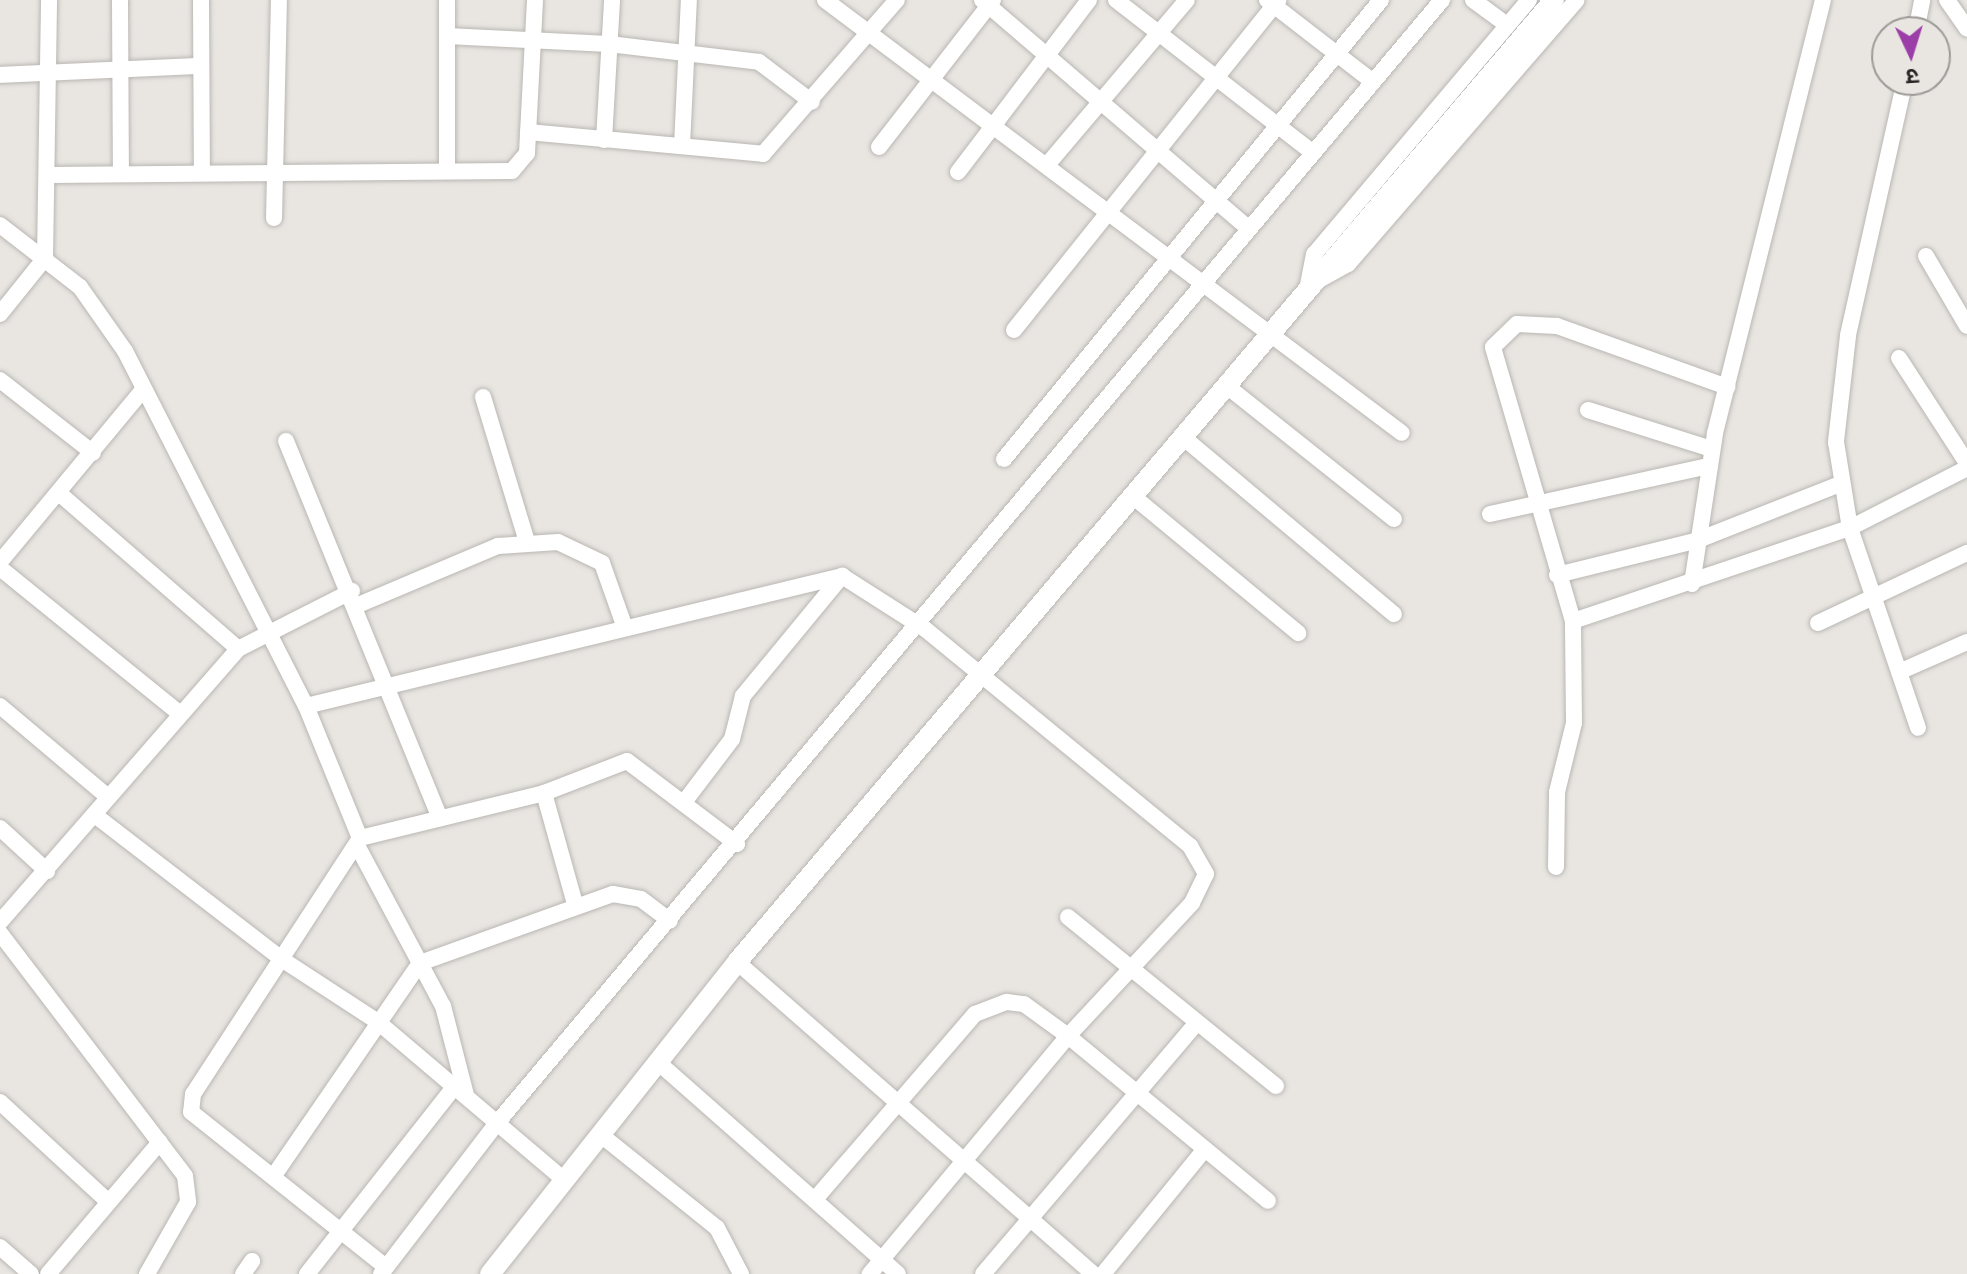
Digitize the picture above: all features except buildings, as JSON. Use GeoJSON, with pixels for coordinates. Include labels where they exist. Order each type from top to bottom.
{"type":"FeatureCollection","features":[{"type":"Feature","properties":{"kind":"street"},"geometry":{"type":"LineString","coordinates":[[0,314],[45,258],[49,175],[49,0]]}},
{"type":"Feature","properties":{"kind":"street"},"geometry":{"type":"LineString","coordinates":[[120,0],[121,169]]}},
{"type":"Feature","properties":{"kind":"street"},"geometry":{"type":"LineString","coordinates":[[201,0],[202,169]]}},
{"type":"Feature","properties":{"kind":"street"},"geometry":{"type":"LineString","coordinates":[[274,218],[279,0]]}},
{"type":"Feature","properties":{"kind":"street"},"geometry":{"type":"LineString","coordinates":[[447,0],[447,167]]}},
{"type":"Feature","properties":{"kind":"street"},"geometry":{"type":"LineString","coordinates":[[49,175],[121,169],[521,167],[528,132],[535,0]]}},
{"type":"Feature","properties":{"kind":"street"},"geometry":{"type":"LineString","coordinates":[[604,140],[612,0]]}},
{"type":"Feature","properties":{"kind":"street"},"geometry":{"type":"LineString","coordinates":[[682,146],[689,0]]}},
{"type":"Feature","properties":{"kind":"street"},"geometry":{"type":"LineString","coordinates":[[825,0],[993,123],[1204,288],[1402,433]]}},
{"type":"Feature","properties":{"kind":"street"},"geometry":{"type":"LineString","coordinates":[[528,132],[763,154],[812,102],[897,0]]}},
{"type":"Feature","properties":{"kind":"street"},"geometry":{"type":"LineString","coordinates":[[958,172],[1089,0]]}},
{"type":"Feature","properties":{"kind":"street"},"geometry":{"type":"LineString","coordinates":[[1116,0],[1313,153]]}},
{"type":"Feature","properties":{"kind":"street"},"geometry":{"type":"LineString","coordinates":[[1047,165],[1187,0]]}},
{"type":"Feature","properties":{"kind":"street"},"geometry":{"type":"LineString","coordinates":[[1004,459],[1165,257],[1381,0]]}},
{"type":"Feature","properties":{"kind":"street"},"geometry":{"type":"LineString","coordinates":[[737,844],[685,801],[627,761],[544,793],[440,818],[359,843],[190,1104],[198,1120],[275,1174],[339,1227],[384,1270],[670,921],[737,844],[923,628],[1204,288],[1249,229],[1442,0]]}},
{"type":"Feature","properties":{"kind":"street"},"geometry":{"type":"LineString","coordinates":[[1473,0],[1507,25]]}},
{"type":"Feature","properties":{"kind":"street"},"geometry":{"type":"LineString","coordinates":[[1308,286],[1314,254],[1529,0]]}},
{"type":"Feature","properties":{"kind":"street"},"geometry":{"type":"LineString","coordinates":[[490,1274],[660,1064],[737,962],[1135,498],[1228,387],[1268,333],[1554,0]]}},
{"type":"Feature","properties":{"kind":"street"},"geometry":{"type":"LineString","coordinates":[[1308,286],[1348,264],[1577,0]]}},
{"type":"Feature","properties":{"kind":"street"},"geometry":{"type":"LineString","coordinates":[[1692,584],[1710,457],[1823,0]]}},
{"type":"Feature","properties":{"kind":"street"},"geometry":{"type":"LineString","coordinates":[[1947,0],[1967,29]]}},
{"type":"Feature","properties":{"kind":"street"},"geometry":{"type":"LineString","coordinates":[[879,147],[988,2],[1249,229]]}},
{"type":"Feature","properties":{"kind":"street"},"geometry":{"type":"LineString","coordinates":[[1014,330],[1219,78],[1273,2],[1373,82]]}},
{"type":"Feature","properties":{"kind":"street"},"geometry":{"type":"LineString","coordinates":[[447,36],[609,44],[759,62],[812,102]]}},
{"type":"Feature","properties":{"kind":"street"},"geometry":{"type":"LineString","coordinates":[[0,75],[200,66]]}},
{"type":"Feature","properties":{"kind":"street"},"geometry":{"type":"LineString","coordinates":[[1902,96],[1840,385],[1840,484],[1850,528],[1918,728]]}},
{"type":"Feature","properties":{"kind":"street"},"geometry":{"type":"LineString","coordinates":[[0,225],[45,258],[103,314],[306,706],[359,843],[420,963],[458,1049],[461,1090],[339,1227],[307,1274]]}},
{"type":"Feature","properties":{"kind":"street"},"geometry":{"type":"LineString","coordinates":[[1926,256],[1967,326]]}},
{"type":"Feature","properties":{"kind":"street"},"geometry":{"type":"LineString","coordinates":[[1556,867],[1557,792],[1574,723],[1573,621],[1533,502],[1492,359],[1502,334],[1517,324],[1557,326],[1727,387]]}},
{"type":"Feature","properties":{"kind":"street"},"geometry":{"type":"LineString","coordinates":[[1573,621],[1692,584],[1850,528],[1967,466],[1899,358]]}},
{"type":"Feature","properties":{"kind":"street"},"geometry":{"type":"LineString","coordinates":[[0,380],[93,453]]}},
{"type":"Feature","properties":{"kind":"street"},"geometry":{"type":"LineString","coordinates":[[1228,387],[1394,519]]}},
{"type":"Feature","properties":{"kind":"street"},"geometry":{"type":"LineString","coordinates":[[143,390],[0,565],[180,714]]}},
{"type":"Feature","properties":{"kind":"street"},"geometry":{"type":"LineString","coordinates":[[483,397],[527,542]]}},
{"type":"Feature","properties":{"kind":"street"},"geometry":{"type":"LineString","coordinates":[[1588,410],[1710,457]]}},
{"type":"Feature","properties":{"kind":"street"},"geometry":{"type":"LineString","coordinates":[[1184,438],[1394,614]]}},
{"type":"Feature","properties":{"kind":"street"},"geometry":{"type":"LineString","coordinates":[[286,441],[391,683],[440,818]]}},
{"type":"Feature","properties":{"kind":"street"},"geometry":{"type":"LineString","coordinates":[[1490,514],[1710,457]]}},
{"type":"Feature","properties":{"kind":"street"},"geometry":{"type":"LineString","coordinates":[[1557,575],[1698,540],[1840,484]]}},
{"type":"Feature","properties":{"kind":"street"},"geometry":{"type":"LineString","coordinates":[[60,494],[238,649]]}},
{"type":"Feature","properties":{"kind":"street"},"geometry":{"type":"LineString","coordinates":[[1135,498],[1298,633]]}},
{"type":"Feature","properties":{"kind":"street"},"geometry":{"type":"LineString","coordinates":[[0,533],[14,545]]}},
{"type":"Feature","properties":{"kind":"street"},"geometry":{"type":"LineString","coordinates":[[0,922],[96,816],[108,797],[238,649],[269,631],[498,546],[527,542],[558,542],[602,563],[624,625]]}},
{"type":"Feature","properties":{"kind":"street"},"geometry":{"type":"LineString","coordinates":[[1818,623],[1874,601],[1967,553]]}},
{"type":"Feature","properties":{"kind":"street"},"geometry":{"type":"LineString","coordinates":[[685,801],[732,739],[743,696],[842,576]]}},
{"type":"Feature","properties":{"kind":"street"},"geometry":{"type":"LineString","coordinates":[[306,706],[624,625],[842,576],[946,646],[1203,860],[1204,887],[1068,1036],[870,1274]]}},
{"type":"Feature","properties":{"kind":"street"},"geometry":{"type":"LineString","coordinates":[[1899,672],[1965,649]]}},
{"type":"Feature","properties":{"kind":"street"},"geometry":{"type":"LineString","coordinates":[[0,706],[108,797]]}},
{"type":"Feature","properties":{"kind":"street"},"geometry":{"type":"LineString","coordinates":[[544,793],[575,904]]}},
{"type":"Feature","properties":{"kind":"street"},"geometry":{"type":"LineString","coordinates":[[96,816],[283,960],[378,1022],[564,1180]]}},
{"type":"Feature","properties":{"kind":"street"},"geometry":{"type":"LineString","coordinates":[[0,828],[47,871]]}},
{"type":"Feature","properties":{"kind":"street"},"geometry":{"type":"LineString","coordinates":[[275,1174],[420,963],[575,904],[626,895],[670,921]]}},
{"type":"Feature","properties":{"kind":"street"},"geometry":{"type":"LineString","coordinates":[[1068,917],[1127,970],[1276,1086]]}},
{"type":"Feature","properties":{"kind":"street"},"geometry":{"type":"LineString","coordinates":[[0,933],[160,1142],[190,1189],[147,1274]]}},
{"type":"Feature","properties":{"kind":"street"},"geometry":{"type":"LineString","coordinates":[[737,962],[897,1108],[1094,1274]]}},
{"type":"Feature","properties":{"kind":"street"},"geometry":{"type":"LineString","coordinates":[[817,1197],[991,1004],[1024,1004],[1068,1036],[1268,1201]]}},
{"type":"Feature","properties":{"kind":"street"},"geometry":{"type":"LineString","coordinates":[[983,1274],[1027,1218],[1139,1095],[1195,1025]]}},
{"type":"Feature","properties":{"kind":"street"},"geometry":{"type":"LineString","coordinates":[[660,1064],[817,1197],[898,1274]]}},
{"type":"Feature","properties":{"kind":"street"},"geometry":{"type":"LineString","coordinates":[[0,1102],[105,1199]]}},
{"type":"Feature","properties":{"kind":"street"},"geometry":{"type":"LineString","coordinates":[[601,1135],[717,1228],[741,1274]]}},
{"type":"Feature","properties":{"kind":"street"},"geometry":{"type":"LineString","coordinates":[[48,1274],[105,1199],[160,1142]]}},
{"type":"Feature","properties":{"kind":"street"},"geometry":{"type":"LineString","coordinates":[[1103,1274],[1205,1149]]}},
{"type":"Feature","properties":{"kind":"street"},"geometry":{"type":"LineString","coordinates":[[0,1247],[31,1274]]}}]}
